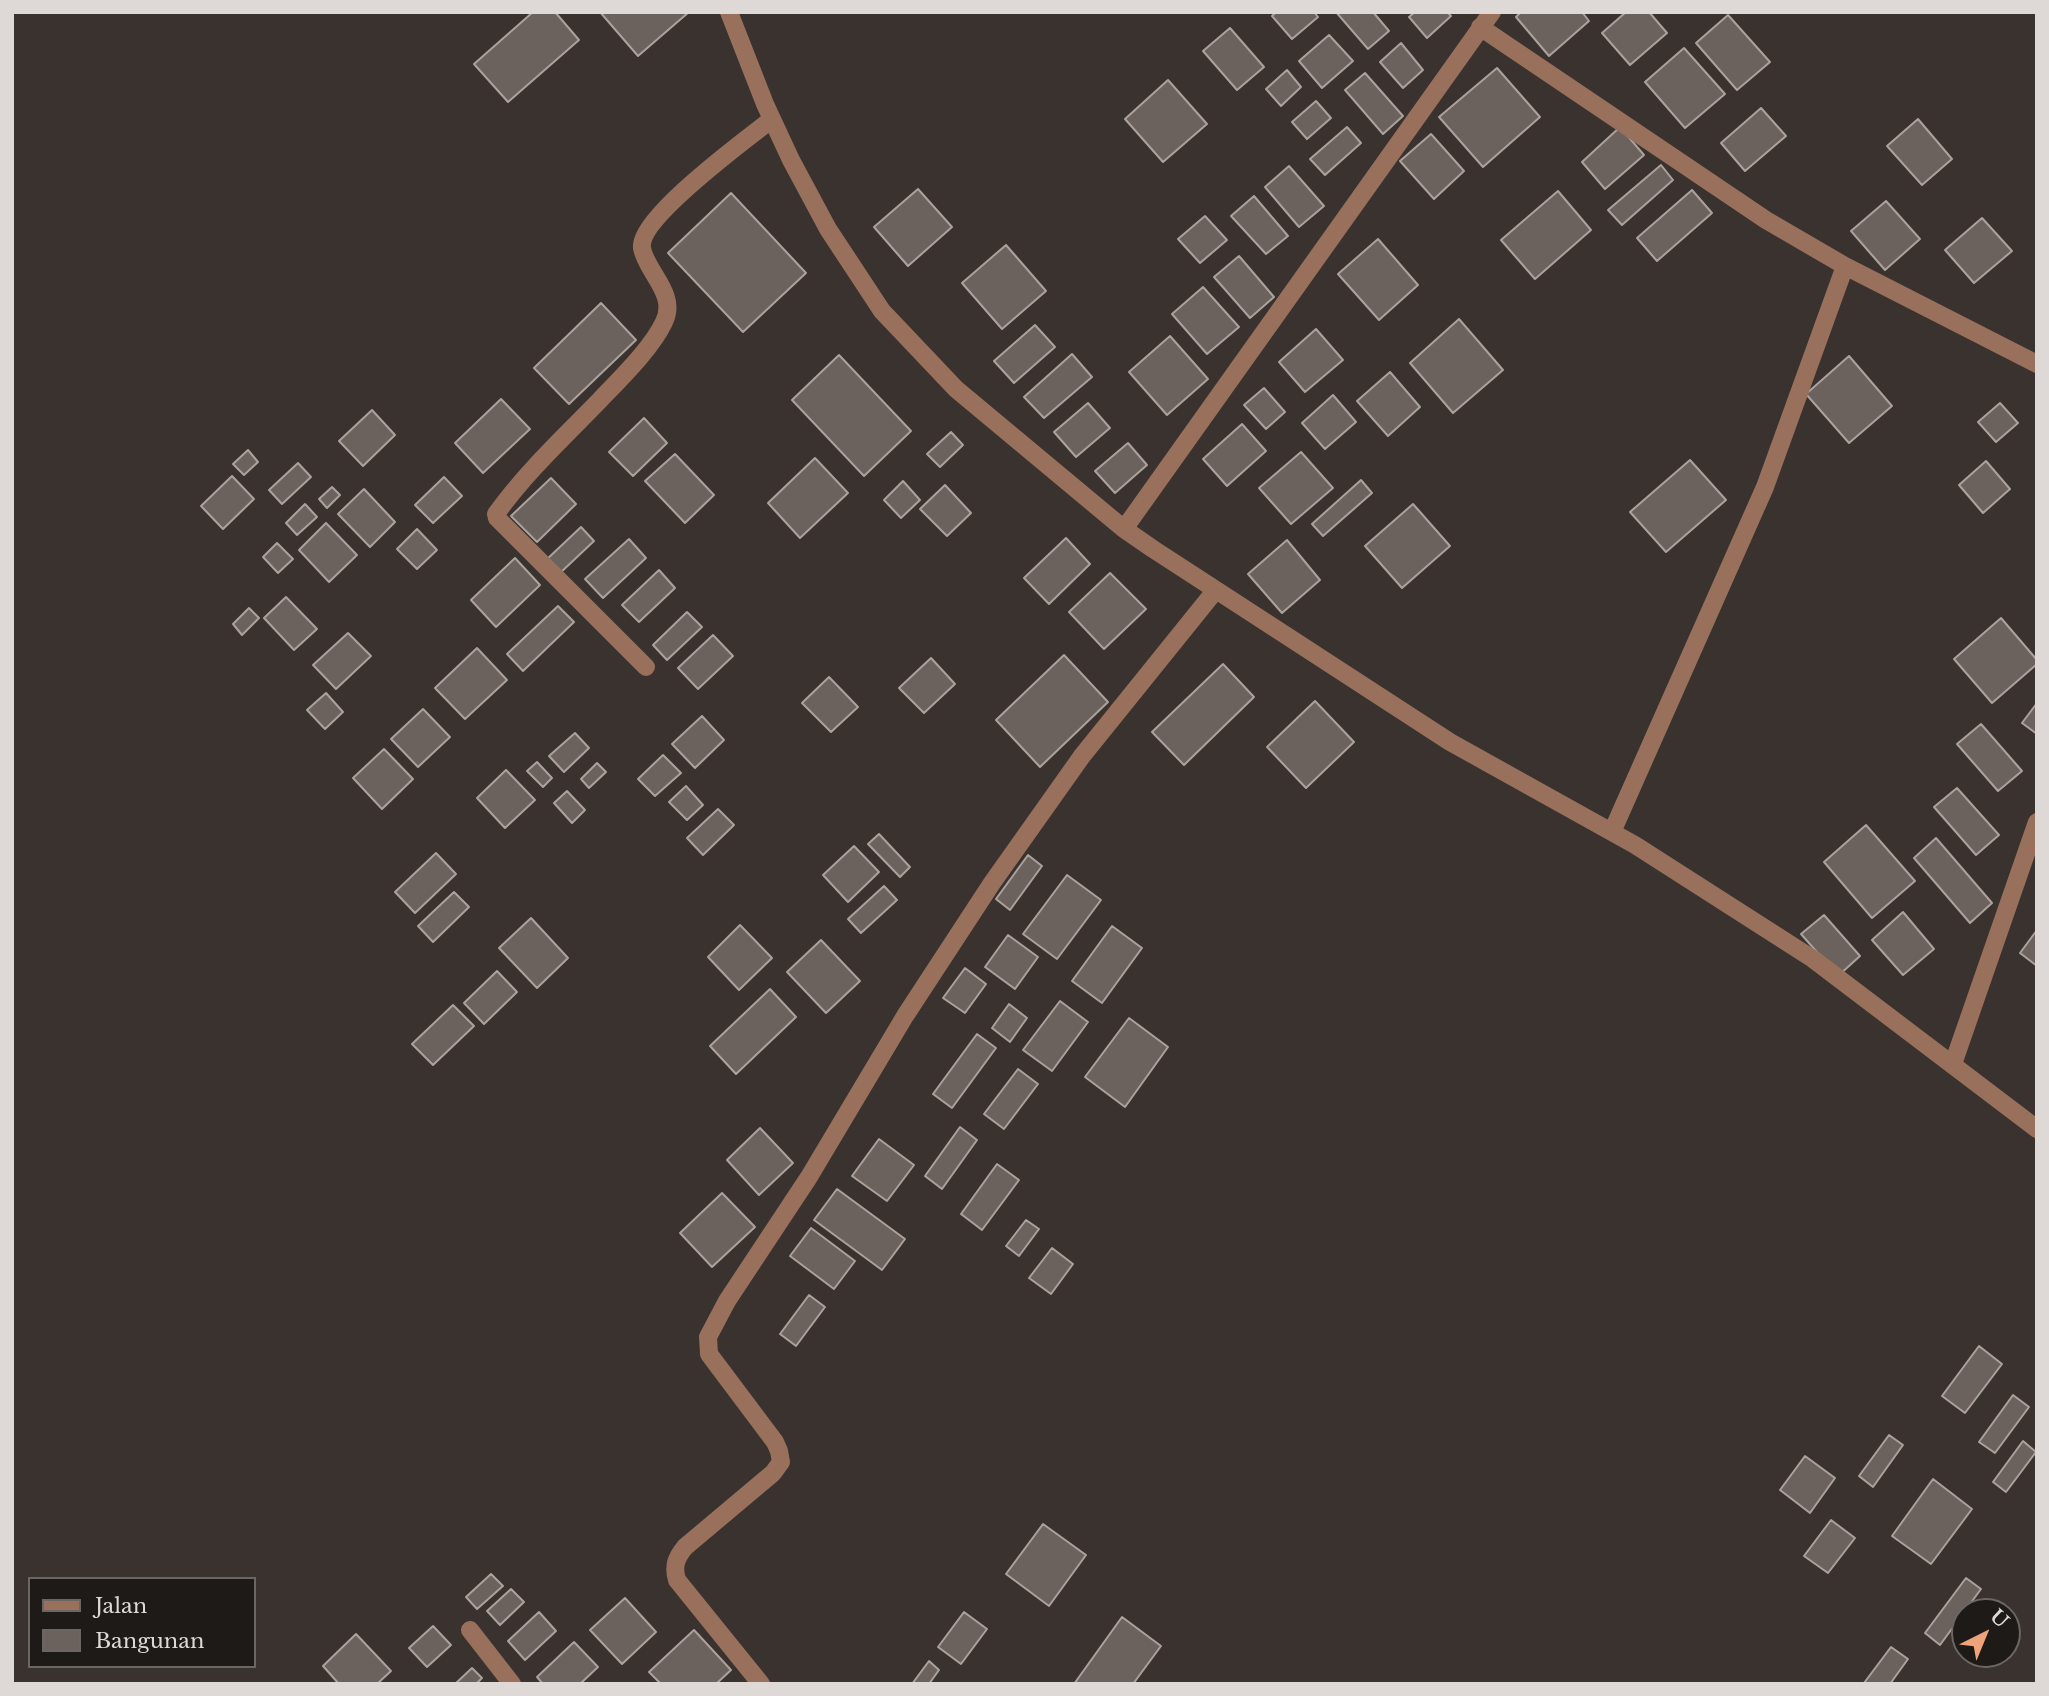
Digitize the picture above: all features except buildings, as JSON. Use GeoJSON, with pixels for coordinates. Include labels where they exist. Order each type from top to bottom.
{"type":"FeatureCollection","features":[{"type":"Feature","properties":{"kind":"street"},"geometry":{"type":"LineString","coordinates":[[1124,529],[1492,12]]}},
{"type":"Feature","properties":{"kind":"street"},"geometry":{"type":"LineString","coordinates":[[731,18],[791,160],[828,229],[882,311],[956,389],[1124,529],[1215,591],[1450,742],[1612,832],[1813,959],[2037,1129]]}},
{"type":"Feature","properties":{"kind":"street"},"geometry":{"type":"LineString","coordinates":[[1480,27],[1766,220],[1845,266],[2037,365]]}},
{"type":"Feature","properties":{"kind":"street"},"geometry":{"type":"LineString","coordinates":[[646,667],[496,514],[553,448],[631,368],[665,321],[668,306],[663,288],[642,249],[648,230],[692,181],[769,111]]}},
{"type":"Feature","properties":{"kind":"street"},"geometry":{"type":"LineString","coordinates":[[1612,832],[1765,487],[1845,266]]}},
{"type":"Feature","properties":{"kind":"street"},"geometry":{"type":"LineString","coordinates":[[761,1684],[677,1580],[674,1572],[675,1562],[685,1547],[773,1473],[781,1462],[775,1442],[709,1354],[707,1346],[711,1329],[809,1177],[905,1016],[992,883],[1082,756],[1215,591]]}},
{"type":"Feature","properties":{"kind":"street"},"geometry":{"type":"LineString","coordinates":[[1953,1064],[2037,822]]}},
{"type":"Feature","properties":{"kind":"street"},"geometry":{"type":"LineString","coordinates":[[470,1630],[512,1684]]}}]}
